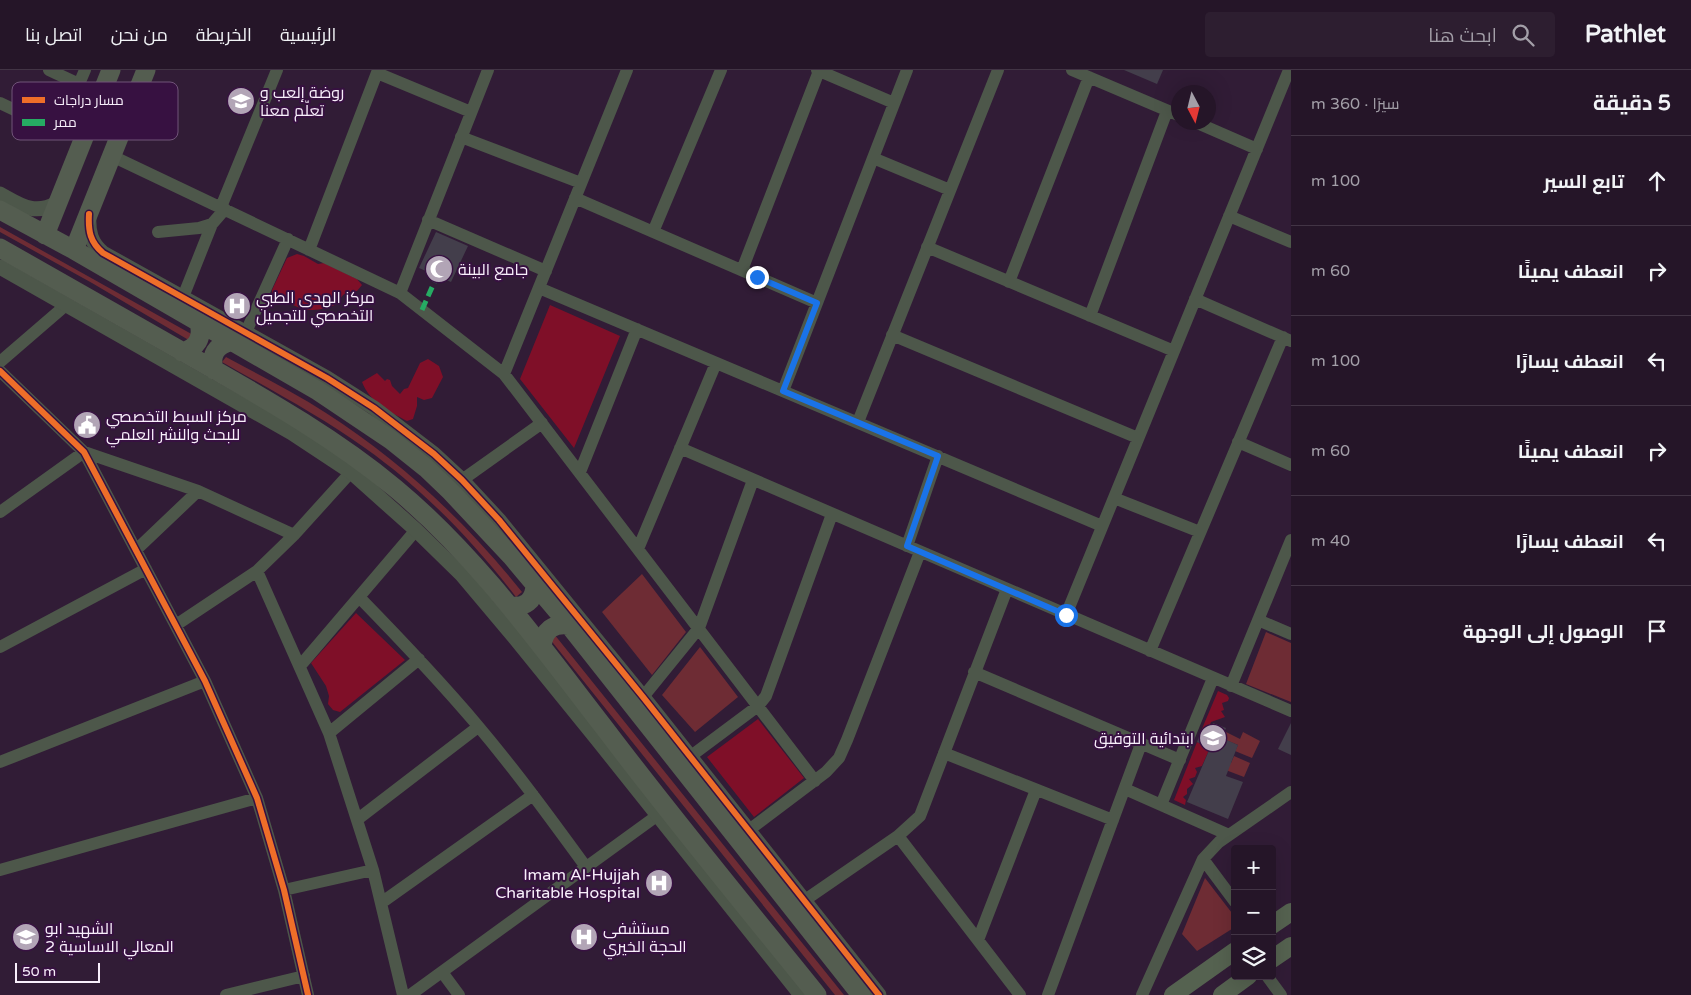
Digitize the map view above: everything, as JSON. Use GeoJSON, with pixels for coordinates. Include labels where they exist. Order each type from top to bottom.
{"type":"FeatureCollection","features":[{"type":"Feature","properties":{"kind":"main road"},"geometry":{"type":"LineString","coordinates":[[106,82],[111,70]]}},
{"type":"Feature","properties":{"kind":"main road"},"geometry":{"type":"LineString","coordinates":[[141,82],[146,70]]}},
{"type":"Feature","properties":{"kind":"main road"},"geometry":{"type":"LineString","coordinates":[[45,234],[83,140]]}},
{"type":"Feature","properties":{"kind":"main road"},"geometry":{"type":"LineString","coordinates":[[74,250],[118,140]]}},
{"type":"Feature","properties":{"kind":"main road"},"geometry":{"type":"LineString","coordinates":[[7,214],[30,219],[49,212],[57,203]]}},
{"type":"Feature","properties":{"kind":"main road"},"geometry":{"type":"LineString","coordinates":[[7,214],[74,250],[199,323],[239,337],[322,384],[426,468],[504,549],[639,703],[861,995]]}},
{"type":"Feature","properties":{"kind":"main road"},"geometry":{"type":"LineString","coordinates":[[89,214],[86,232],[88,245],[92,256],[106,269]]}},
{"type":"Feature","properties":{"kind":"main road"},"geometry":{"type":"LineString","coordinates":[[0,248],[214,370],[296,426],[393,486],[426,515],[510,606],[542,646],[602,735],[816,995]]}},
{"type":"Feature","properties":{"kind":"main road"},"geometry":{"type":"LineString","coordinates":[[182,352],[190,350],[196,345],[200,338],[201,330],[199,323]]}},
{"type":"Feature","properties":{"kind":"main road"},"geometry":{"type":"LineString","coordinates":[[214,370],[212,362],[217,348],[239,337]]}},
{"type":"Feature","properties":{"kind":"main road"},"geometry":{"type":"LineString","coordinates":[[510,606],[518,607],[525,605],[531,600],[536,586]]}},
{"type":"Feature","properties":{"kind":"main road"},"geometry":{"type":"LineString","coordinates":[[542,646],[543,638],[553,626],[569,625]]}},
{"type":"Feature","properties":{"kind":"main road"},"geometry":{"type":"LineString","coordinates":[[1276,922],[1291,912]]}},
{"type":"Feature","properties":{"kind":"main road"},"geometry":{"type":"LineString","coordinates":[[1276,956],[1291,946]]}},
{"type":"Feature","properties":{"kind":"main road"},"geometry":{"type":"LineString","coordinates":[[1173,995],[1231,954]]}},
{"type":"Feature","properties":{"kind":"main road"},"geometry":{"type":"LineString","coordinates":[[1222,995],[1243,980]]}},
{"type":"Feature","properties":{"kind":"street"},"geometry":{"type":"LineString","coordinates":[[49,70],[75,82]]}},
{"type":"Feature","properties":{"kind":"street"},"geometry":{"type":"LineString","coordinates":[[80,82],[85,70]]}},
{"type":"Feature","properties":{"kind":"street"},"geometry":{"type":"LineString","coordinates":[[183,297],[212,224],[223,208],[277,70]]}},
{"type":"Feature","properties":{"kind":"street"},"geometry":{"type":"LineString","coordinates":[[400,293],[488,70]]}},
{"type":"Feature","properties":{"kind":"street"},"geometry":{"type":"LineString","coordinates":[[504,374],[627,70]]}},
{"type":"Feature","properties":{"kind":"street"},"geometry":{"type":"LineString","coordinates":[[653,232],[721,70]]}},
{"type":"Feature","properties":{"kind":"street"},"geometry":{"type":"LineString","coordinates":[[742,270],[818,70],[894,103]]}},
{"type":"Feature","properties":{"kind":"street"},"geometry":{"type":"LineString","coordinates":[[783,391],[906,70]]}},
{"type":"Feature","properties":{"kind":"street"},"geometry":{"type":"LineString","coordinates":[[858,422],[998,70]]}},
{"type":"Feature","properties":{"kind":"street"},"geometry":{"type":"LineString","coordinates":[[1072,70],[1171,112]]}},
{"type":"Feature","properties":{"kind":"street"},"geometry":{"type":"LineString","coordinates":[[1066,615],[1289,70]]}},
{"type":"Feature","properties":{"kind":"street"},"geometry":{"type":"LineString","coordinates":[[309,250],[378,72],[471,112]]}},
{"type":"Feature","properties":{"kind":"street"},"geometry":{"type":"LineString","coordinates":[[1009,282],[1088,77]]}},
{"type":"Feature","properties":{"kind":"street"},"geometry":{"type":"LineString","coordinates":[[0,103],[12,109]]}},
{"type":"Feature","properties":{"kind":"street"},"geometry":{"type":"LineString","coordinates":[[1090,316],[1171,118]]}},
{"type":"Feature","properties":{"kind":"street"},"geometry":{"type":"LineString","coordinates":[[1213,130],[1257,149]]}},
{"type":"Feature","properties":{"kind":"street"},"geometry":{"type":"LineString","coordinates":[[461,136],[581,183]]}},
{"type":"Feature","properties":{"kind":"street"},"geometry":{"type":"LineString","coordinates":[[112,156],[400,293],[504,374],[815,781]]}},
{"type":"Feature","properties":{"kind":"street"},"geometry":{"type":"LineString","coordinates":[[873,158],[950,190]]}},
{"type":"Feature","properties":{"kind":"street"},"geometry":{"type":"LineString","coordinates":[[0,194],[31,209],[45,209],[57,203]]}},
{"type":"Feature","properties":{"kind":"street"},"geometry":{"type":"LineString","coordinates":[[575,198],[817,303]]}},
{"type":"Feature","properties":{"kind":"street"},"geometry":{"type":"LineString","coordinates":[[89,214],[90,235],[97,248],[103,253],[183,297],[239,337],[288,239]]}},
{"type":"Feature","properties":{"kind":"street"},"geometry":{"type":"LineString","coordinates":[[1229,216],[1291,242]]}},
{"type":"Feature","properties":{"kind":"street"},"geometry":{"type":"LineString","coordinates":[[428,220],[546,271]]}},
{"type":"Feature","properties":{"kind":"street"},"geometry":{"type":"LineString","coordinates":[[158,232],[199,228],[212,224]]}},
{"type":"Feature","properties":{"kind":"street"},"geometry":{"type":"LineString","coordinates":[[927,247],[1174,351]]}},
{"type":"Feature","properties":{"kind":"street"},"geometry":{"type":"LineString","coordinates":[[0,267],[66,305],[296,426],[352,472],[416,530],[462,575],[602,735],[658,815],[801,995]]}},
{"type":"Feature","properties":{"kind":"street"},"geometry":{"type":"LineString","coordinates":[[539,288],[1102,526]]}},
{"type":"Feature","properties":{"kind":"street"},"geometry":{"type":"LineString","coordinates":[[1150,651],[1238,442],[1287,339],[1195,299]]}},
{"type":"Feature","properties":{"kind":"street"},"geometry":{"type":"LineString","coordinates":[[0,362],[66,305]]}},
{"type":"Feature","properties":{"kind":"street"},"geometry":{"type":"LineString","coordinates":[[580,472],[637,329]]}},
{"type":"Feature","properties":{"kind":"street"},"geometry":{"type":"LineString","coordinates":[[892,335],[1138,438]]}},
{"type":"Feature","properties":{"kind":"street"},"geometry":{"type":"LineString","coordinates":[[638,549],[716,363]]}},
{"type":"Feature","properties":{"kind":"street"},"geometry":{"type":"LineString","coordinates":[[0,371],[84,452],[205,681],[257,798],[284,890],[308,995]]}},
{"type":"Feature","properties":{"kind":"street"},"geometry":{"type":"LineString","coordinates":[[322,384],[374,408],[434,454],[462,480],[499,520],[639,703],[691,756],[879,995]]}},
{"type":"Feature","properties":{"kind":"street"},"geometry":{"type":"LineString","coordinates":[[462,480],[542,423]]}},
{"type":"Feature","properties":{"kind":"street"},"geometry":{"type":"LineString","coordinates":[[1238,442],[1291,464]]}},
{"type":"Feature","properties":{"kind":"street"},"geometry":{"type":"LineString","coordinates":[[680,448],[1291,711]]}},
{"type":"Feature","properties":{"kind":"street"},"geometry":{"type":"LineString","coordinates":[[84,452],[198,491],[294,535]]}},
{"type":"Feature","properties":{"kind":"street"},"geometry":{"type":"LineString","coordinates":[[0,512],[84,452]]}},
{"type":"Feature","properties":{"kind":"street"},"geometry":{"type":"LineString","coordinates":[[907,546],[938,456]]}},
{"type":"Feature","properties":{"kind":"street"},"geometry":{"type":"LineString","coordinates":[[176,625],[257,571],[294,535],[352,472]]}},
{"type":"Feature","properties":{"kind":"street"},"geometry":{"type":"LineString","coordinates":[[639,703],[699,628],[753,480]]}},
{"type":"Feature","properties":{"kind":"street"},"geometry":{"type":"LineString","coordinates":[[136,550],[198,491]]}},
{"type":"Feature","properties":{"kind":"street"},"geometry":{"type":"LineString","coordinates":[[1114,498],[1200,532]]}},
{"type":"Feature","properties":{"kind":"street"},"geometry":{"type":"LineString","coordinates":[[691,756],[758,706],[769,691],[832,514]]}},
{"type":"Feature","properties":{"kind":"street"},"geometry":{"type":"LineString","coordinates":[[300,666],[416,530]]}},
{"type":"Feature","properties":{"kind":"street"},"geometry":{"type":"LineString","coordinates":[[1231,686],[1291,540]]}},
{"type":"Feature","properties":{"kind":"street"},"geometry":{"type":"LineString","coordinates":[[749,830],[815,781],[833,765],[844,749],[920,552]]}},
{"type":"Feature","properties":{"kind":"street"},"geometry":{"type":"LineString","coordinates":[[0,647],[146,569]]}},
{"type":"Feature","properties":{"kind":"street"},"geometry":{"type":"LineString","coordinates":[[257,571],[329,732],[373,870],[403,995]]}},
{"type":"Feature","properties":{"kind":"street"},"geometry":{"type":"LineString","coordinates":[[805,900],[898,836],[915,821],[923,810],[1007,589]]}},
{"type":"Feature","properties":{"kind":"street"},"geometry":{"type":"LineString","coordinates":[[359,598],[419,660],[478,727],[533,795],[586,867]]}},
{"type":"Feature","properties":{"kind":"street"},"geometry":{"type":"LineString","coordinates":[[1258,620],[1291,634]]}},
{"type":"Feature","properties":{"kind":"street"},"geometry":{"type":"LineString","coordinates":[[329,732],[419,660]]}},
{"type":"Feature","properties":{"kind":"street"},"geometry":{"type":"LineString","coordinates":[[974,672],[1180,760]]}},
{"type":"Feature","properties":{"kind":"street"},"geometry":{"type":"LineString","coordinates":[[1161,805],[1213,678]]}},
{"type":"Feature","properties":{"kind":"street"},"geometry":{"type":"LineString","coordinates":[[0,762],[205,681]]}},
{"type":"Feature","properties":{"kind":"street"},"geometry":{"type":"LineString","coordinates":[[358,819],[478,727]]}},
{"type":"Feature","properties":{"kind":"street"},"geometry":{"type":"LineString","coordinates":[[1048,995],[1141,744]]}},
{"type":"Feature","properties":{"kind":"street"},"geometry":{"type":"LineString","coordinates":[[944,753],[1113,820]]}},
{"type":"Feature","properties":{"kind":"street"},"geometry":{"type":"LineString","coordinates":[[1125,789],[1229,835]]}},
{"type":"Feature","properties":{"kind":"street"},"geometry":{"type":"LineString","coordinates":[[978,940],[1036,790]]}},
{"type":"Feature","properties":{"kind":"street"},"geometry":{"type":"LineString","coordinates":[[1142,995],[1202,859],[1229,835],[1291,792]]}},
{"type":"Feature","properties":{"kind":"street"},"geometry":{"type":"LineString","coordinates":[[381,902],[533,795]]}},
{"type":"Feature","properties":{"kind":"street"},"geometry":{"type":"LineString","coordinates":[[0,870],[257,798]]}},
{"type":"Feature","properties":{"kind":"street"},"geometry":{"type":"LineString","coordinates":[[410,995],[658,815]]}},
{"type":"Feature","properties":{"kind":"street"},"geometry":{"type":"LineString","coordinates":[[898,836],[1020,995]]}},
{"type":"Feature","properties":{"kind":"street"},"geometry":{"type":"LineString","coordinates":[[1202,859],[1231,897]]}},
{"type":"Feature","properties":{"kind":"street"},"geometry":{"type":"LineString","coordinates":[[284,890],[373,870]]}},
{"type":"Feature","properties":{"kind":"street"},"geometry":{"type":"LineString","coordinates":[[442,972],[459,995]]}},
{"type":"Feature","properties":{"kind":"street"},"geometry":{"type":"LineString","coordinates":[[226,995],[304,976]]}},
{"type":"Feature","properties":{"kind":"street"},"geometry":{"type":"LineString","coordinates":[[1270,980],[1281,995]]}},
{"type":"Feature","properties":{"kind":"shaded area"},"geometry":{"type":"Polygon","coordinates":[[[0,227],[195,336],[192,342],[0,232],[0,227]]]}},
{"type":"Feature","properties":{"kind":"shaded area"},"geometry":{"type":"Polygon","coordinates":[[[297,254],[318,264],[324,263],[357,279],[362,285],[357,291],[343,295],[339,303],[324,309],[302,309],[283,297],[273,298],[272,290],[287,258],[297,254]]]}},
{"type":"Feature","properties":{"kind":"shaded area"},"geometry":{"type":"Polygon","coordinates":[[[550,305],[620,336],[574,448],[520,379],[550,305]]]}},
{"type":"Feature","properties":{"kind":"shaded area"},"geometry":{"type":"Polygon","coordinates":[[[226,357],[314,405],[380,451],[455,517],[501,566],[522,592],[516,597],[465,536],[427,498],[386,464],[331,425],[222,362],[226,357]]]}},
{"type":"Feature","properties":{"kind":"shaded area"},"geometry":{"type":"Polygon","coordinates":[[[428,359],[439,366],[443,377],[432,398],[424,400],[417,397],[417,406],[413,419],[407,421],[381,406],[370,396],[362,382],[377,373],[385,381],[387,379],[390,380],[392,386],[400,394],[404,389],[408,388],[420,363],[428,359]]]}},
{"type":"Feature","properties":{"kind":"shaded area"},"geometry":{"type":"Polygon","coordinates":[[[642,574],[686,632],[652,675],[602,612],[642,574]]]}},
{"type":"Feature","properties":{"kind":"shaded area"},"geometry":{"type":"Polygon","coordinates":[[[356,613],[405,660],[340,712],[333,710],[328,704],[329,696],[326,686],[311,663],[356,613]]]}},
{"type":"Feature","properties":{"kind":"shaded area"},"geometry":{"type":"Polygon","coordinates":[[[550,629],[844,995],[835,995],[545,633],[550,629]]]}},
{"type":"Feature","properties":{"kind":"shaded area"},"geometry":{"type":"Polygon","coordinates":[[[1266,632],[1291,643],[1291,702],[1246,684],[1266,632]]]}},
{"type":"Feature","properties":{"kind":"shaded area"},"geometry":{"type":"Polygon","coordinates":[[[700,647],[738,697],[695,732],[662,695],[700,647]]]}},
{"type":"Feature","properties":{"kind":"shaded area"},"geometry":{"type":"Polygon","coordinates":[[[1218,691],[1229,698],[1228,701],[1222,703],[1224,710],[1221,711],[1225,717],[1211,722],[1207,732],[1201,731],[1218,691]]]}},
{"type":"Feature","properties":{"kind":"shaded area"},"geometry":{"type":"Polygon","coordinates":[[[758,719],[804,778],[754,817],[707,757],[758,719]]]}},
{"type":"Feature","properties":{"kind":"shaded area"},"geometry":{"type":"Polygon","coordinates":[[[1224,731],[1240,739],[1243,732],[1260,741],[1252,758],[1235,751],[1238,745],[1221,738],[1224,731]]]}},
{"type":"Feature","properties":{"kind":"shaded area"},"geometry":{"type":"Polygon","coordinates":[[[1197,742],[1210,748],[1202,766],[1195,768],[1197,772],[1195,777],[1189,779],[1193,784],[1187,789],[1187,794],[1183,797],[1186,800],[1185,805],[1174,800],[1197,742]]]}},
{"type":"Feature","properties":{"kind":"shaded area"},"geometry":{"type":"Polygon","coordinates":[[[1234,756],[1250,763],[1244,777],[1210,764],[1231,763],[1234,756]]]}},
{"type":"Feature","properties":{"kind":"shaded area"},"geometry":{"type":"Polygon","coordinates":[[[1205,878],[1231,912],[1231,930],[1197,951],[1182,934],[1205,878]]]}},
{"type":"Feature","properties":{"kind":"building"},"geometry":{"type":"Polygon","coordinates":[[[1124,70],[1163,70],[1157,84],[1124,70]]]}},
{"type":"Feature","properties":{"kind":"building"},"geometry":{"type":"Polygon","coordinates":[[[436,232],[468,246],[451,282],[419,268],[436,232]]]}},
{"type":"Feature","properties":{"kind":"building"},"geometry":{"type":"Polygon","coordinates":[[[1213,723],[1226,728],[1222,738],[1238,745],[1226,776],[1243,782],[1228,819],[1187,802],[1210,748],[1197,742],[1201,731],[1208,734],[1213,723]]]}},
{"type":"Feature","properties":{"kind":"building"},"geometry":{"type":"Polygon","coordinates":[[[1291,723],[1291,755],[1278,749],[1291,723]]]}},
{"type":"Feature","properties":{"kind":"marked path"},"geometry":{"type":"LineString","coordinates":[[422,310],[437,276]]}},
{"type":"Feature","properties":{"kind":"cycle path"},"geometry":{"type":"LineString","coordinates":[[89,214],[91,236],[95,245],[103,253],[327,378],[374,408],[434,454],[462,480],[499,520],[643,697],[879,995]]}},
{"type":"Feature","properties":{"kind":"cycle path"},"geometry":{"type":"LineString","coordinates":[[0,371],[84,452],[205,681],[257,798],[284,890],[308,995]]}},
{"type":"Feature","properties":{"kind":"place","name":"روضة إلعب و تعلّم معنا"},"geometry":{"type":"Point","coordinates":[241,101]}},
{"type":"Feature","properties":{"kind":"place","name":"جامع البينة"},"geometry":{"type":"Point","coordinates":[439,269]}},
{"type":"Feature","properties":{"kind":"place","name":"مركز الهدى الطبي التخصصي للتجميل"},"geometry":{"type":"Point","coordinates":[237,306]}},
{"type":"Feature","properties":{"kind":"place","name":"مركز السبط التخصصي للبحث والنشر العلمي"},"geometry":{"type":"Point","coordinates":[87,425]}},
{"type":"Feature","properties":{"kind":"place","name":"ابتدائية التوفيق"},"geometry":{"type":"Point","coordinates":[1213,738]}},
{"type":"Feature","properties":{"kind":"place","name":"Imam Al-Hujjah Charitable Hospital"},"geometry":{"type":"Point","coordinates":[659,883]}},
{"type":"Feature","properties":{"kind":"place","name":"الشهيد ابو المعالي الاساسية 2"},"geometry":{"type":"Point","coordinates":[26,937]}},
{"type":"Feature","properties":{"kind":"place","name":"مستشفى الحجة الخيري"},"geometry":{"type":"Point","coordinates":[584,937]}},
{"type":"Feature","properties":{"kind":"route"},"geometry":{"type":"LineString","coordinates":[[757,277],[817,303],[783,391],[938,456],[907,546],[1066,615]]}}]}
